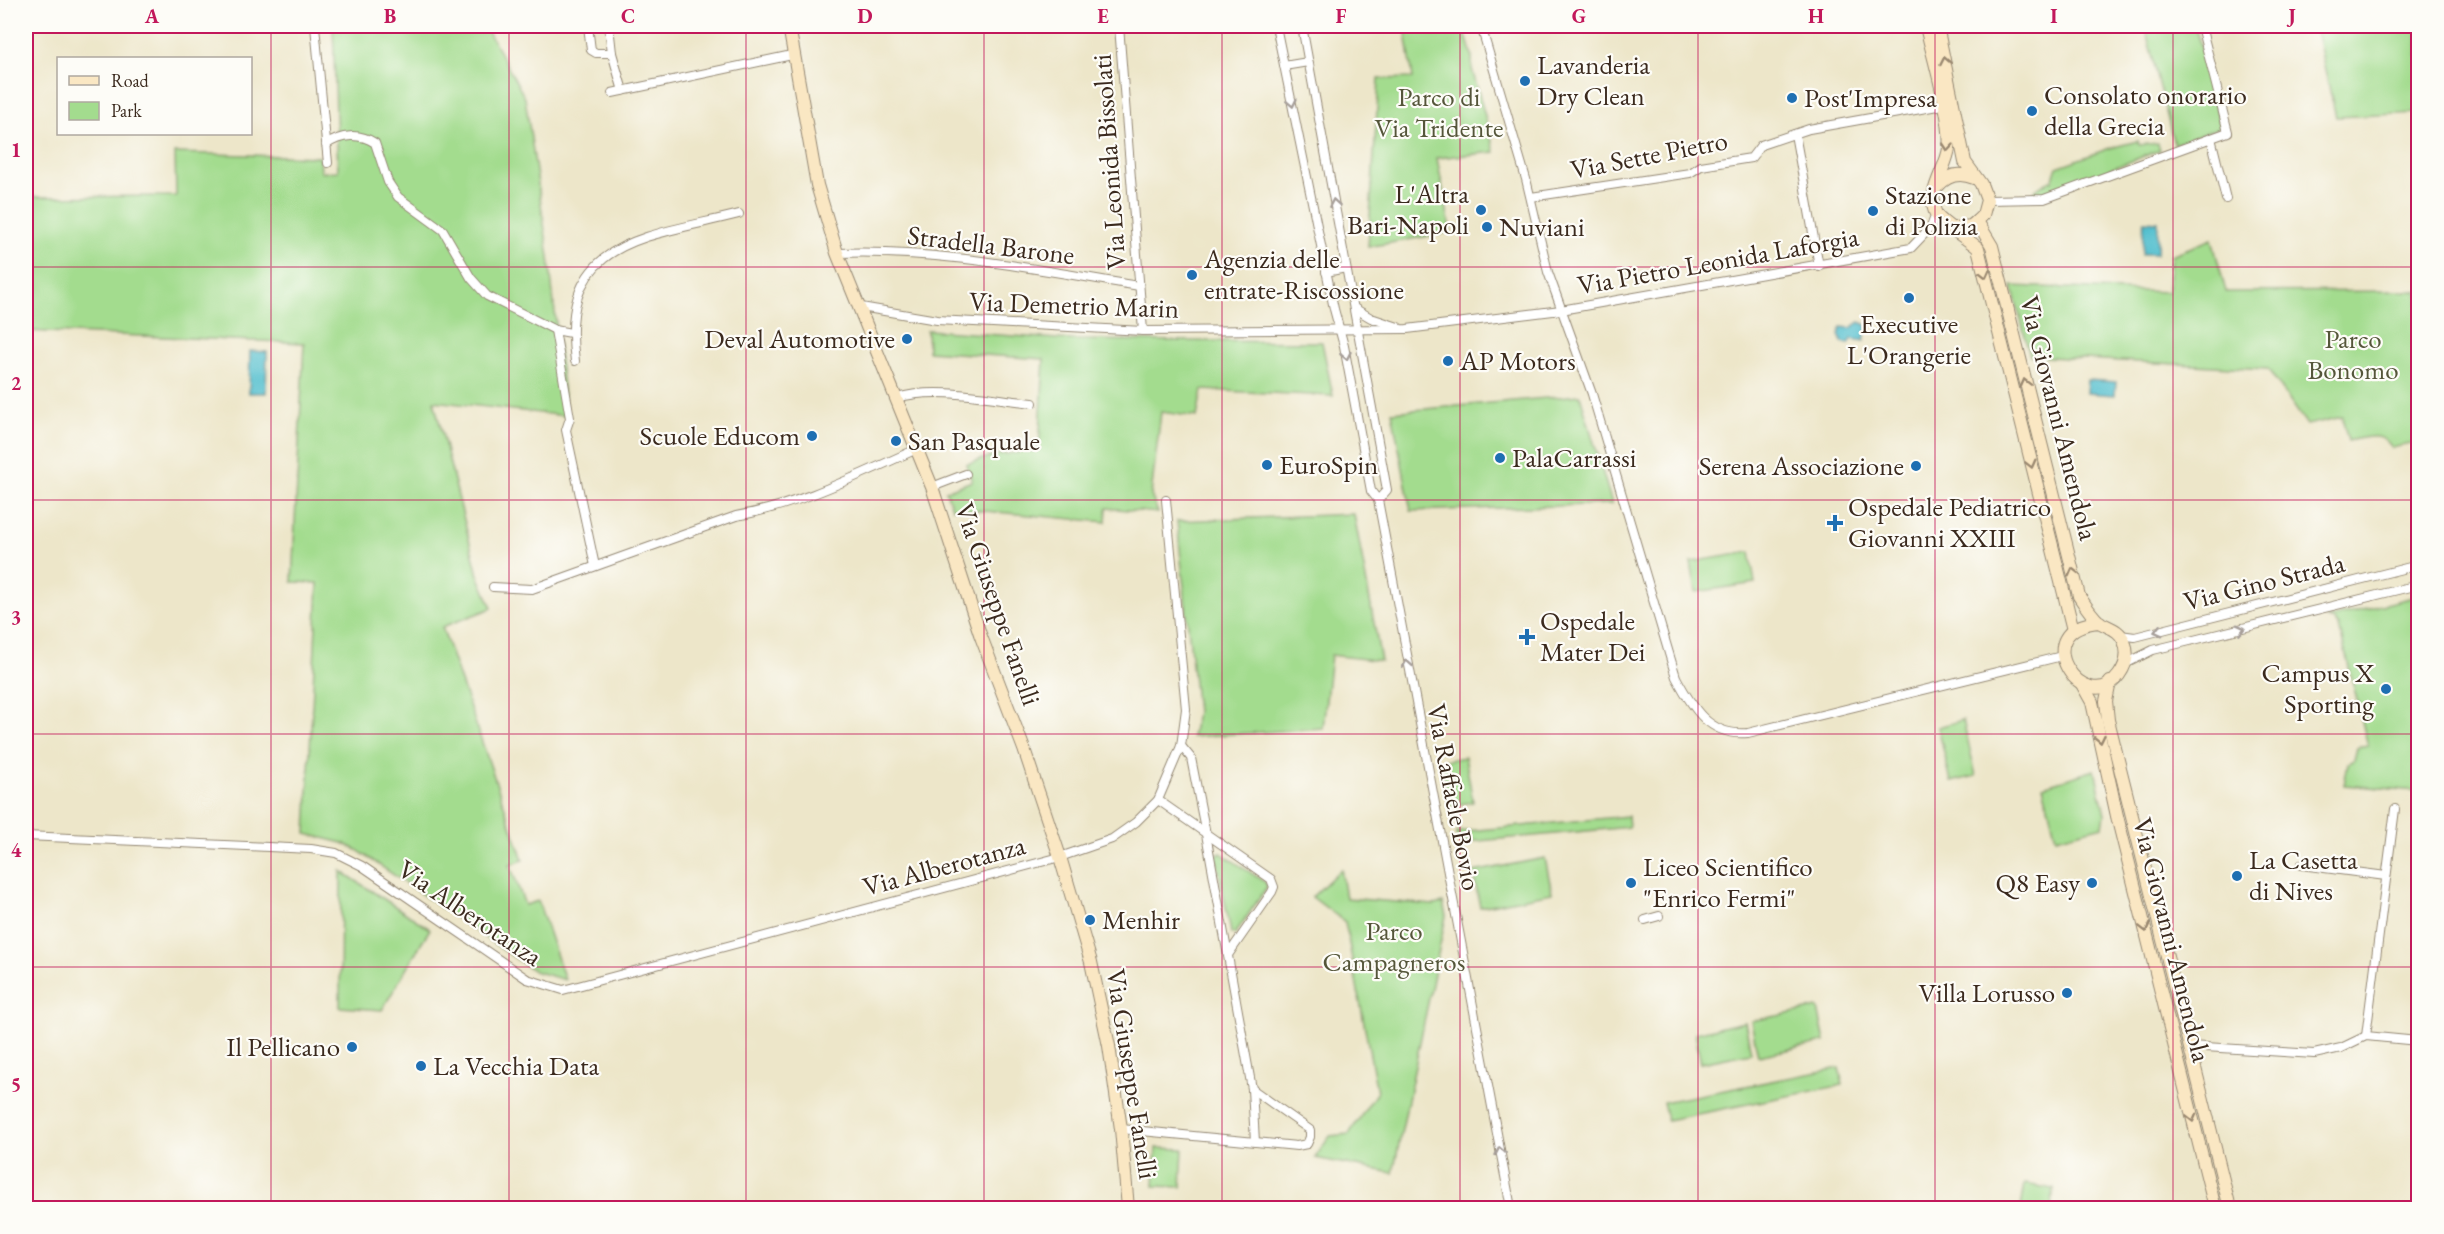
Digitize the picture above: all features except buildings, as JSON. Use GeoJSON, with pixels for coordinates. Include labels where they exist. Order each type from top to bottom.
{"type":"FeatureCollection","features":[{"type":"Feature","properties":{"kind":"main road","name":"Via Giuseppe Fanelli"},"geometry":{"type":"LineString","coordinates":[[789,26],[792,55],[817,185],[837,254],[861,307],[932,487],[980,634],[1024,749],[1060,857],[1091,962],[1109,1046],[1121,1129],[1128,1209]]}},
{"type":"Feature","properties":{"kind":"main road"},"geometry":{"type":"LineString","coordinates":[[1926,26],[1950,146],[1936,187],[1933,205],[1936,214]]}},
{"type":"Feature","properties":{"kind":"main road"},"geometry":{"type":"LineString","coordinates":[[1937,26],[1965,162],[1974,178],[1981,184],[1987,200],[1983,215],[1977,221],[1971,226],[1955,228]]}},
{"type":"Feature","properties":{"kind":"main road"},"geometry":{"type":"LineString","coordinates":[[1936,187],[1949,176],[1957,174],[1974,178]]}},
{"type":"Feature","properties":{"kind":"main road","name":"Via Giovanni Amendola"},"geometry":{"type":"LineString","coordinates":[[1936,214],[1978,248],[2073,630]]}},
{"type":"Feature","properties":{"kind":"main road","name":"Via Giovanni Amendola"},"geometry":{"type":"LineString","coordinates":[[1977,221],[1992,246],[2079,597],[2100,622],[2114,627],[2120,635]]}},
{"type":"Feature","properties":{"kind":"main road"},"geometry":{"type":"LineString","coordinates":[[2062,656],[2064,642],[2073,630],[2085,623],[2100,622]]}},
{"type":"Feature","properties":{"kind":"main road"},"geometry":{"type":"LineString","coordinates":[[2082,684],[2103,686],[2116,679],[2126,664],[2127,652],[2120,635]]}},
{"type":"Feature","properties":{"kind":"main road","name":"Via Giovanni Amendola"},"geometry":{"type":"LineString","coordinates":[[2062,656],[2066,670],[2082,684],[2092,702],[2117,816],[2215,1209]]}},
{"type":"Feature","properties":{"kind":"main road","name":"Via Giovanni Amendola"},"geometry":{"type":"LineString","coordinates":[[2110,682],[2106,701],[2108,720],[2230,1209]]}},
{"type":"Feature","properties":{"kind":"street"},"geometry":{"type":"LineString","coordinates":[[315,26],[328,163]]}},
{"type":"Feature","properties":{"kind":"street"},"geometry":{"type":"LineString","coordinates":[[588,26],[591,50],[596,53],[612,53]]}},
{"type":"Feature","properties":{"kind":"street"},"geometry":{"type":"LineString","coordinates":[[609,26],[612,53],[623,91]]}},
{"type":"Feature","properties":{"kind":"street","name":"Via Leonida Bissolati"},"geometry":{"type":"LineString","coordinates":[[1119,26],[1143,331]]}},
{"type":"Feature","properties":{"kind":"street","name":"Via Raffaele Bovio"},"geometry":{"type":"LineString","coordinates":[[1276,26],[1371,491],[1378,500],[1511,1209]]}},
{"type":"Feature","properties":{"kind":"street","name":"Via Raffaele Bovio"},"geometry":{"type":"LineString","coordinates":[[1302,26],[1387,490],[1378,500]]}},
{"type":"Feature","properties":{"kind":"street"},"geometry":{"type":"LineString","coordinates":[[1481,26],[1531,197],[1548,273],[1592,394],[1676,677],[1693,707],[1711,725],[1731,733],[1748,733],[2062,656]]}},
{"type":"Feature","properties":{"kind":"street"},"geometry":{"type":"LineString","coordinates":[[1987,200],[2044,199],[2228,132],[2201,26]]}},
{"type":"Feature","properties":{"kind":"street"},"geometry":{"type":"LineString","coordinates":[[612,93],[792,55]]}},
{"type":"Feature","properties":{"kind":"street"},"geometry":{"type":"LineString","coordinates":[[1284,66],[1308,62]]}},
{"type":"Feature","properties":{"kind":"street","name":"Via Sette Pietro"},"geometry":{"type":"LineString","coordinates":[[1531,197],[1690,173],[1701,166],[1751,158],[1761,145],[1809,129],[1943,105]]}},
{"type":"Feature","properties":{"kind":"street"},"geometry":{"type":"LineString","coordinates":[[1795,134],[1819,266]]}},
{"type":"Feature","properties":{"kind":"street"},"geometry":{"type":"LineString","coordinates":[[326,145],[332,140],[359,135],[375,143],[388,182],[398,197],[443,230],[471,278],[487,296],[555,330],[571,333]]}},
{"type":"Feature","properties":{"kind":"street"},"geometry":{"type":"LineString","coordinates":[[2211,138],[2226,199]]}},
{"type":"Feature","properties":{"kind":"street"},"geometry":{"type":"LineString","coordinates":[[575,361],[571,333],[578,294],[587,274],[599,260],[616,249],[652,236],[739,214]]}},
{"type":"Feature","properties":{"kind":"street","name":"Via Pietro Leonida Laforgia"},"geometry":{"type":"LineString","coordinates":[[1407,329],[1561,310],[1911,248],[1931,226],[1936,214]]}},
{"type":"Feature","properties":{"kind":"street","name":"Stradella Barone"},"geometry":{"type":"LineString","coordinates":[[837,254],[867,252],[999,263],[1139,286]]}},
{"type":"Feature","properties":{"kind":"street"},"geometry":{"type":"LineString","coordinates":[[1326,272],[1346,268]]}},
{"type":"Feature","properties":{"kind":"street","name":"Via Demetrio Marin"},"geometry":{"type":"LineString","coordinates":[[861,307],[938,320],[1143,331],[1407,329]]}},
{"type":"Feature","properties":{"kind":"street"},"geometry":{"type":"LineString","coordinates":[[1354,308],[1380,321],[1407,329]]}},
{"type":"Feature","properties":{"kind":"street"},"geometry":{"type":"LineString","coordinates":[[555,330],[570,417],[566,430],[595,566]]}},
{"type":"Feature","properties":{"kind":"street"},"geometry":{"type":"LineString","coordinates":[[897,398],[913,393],[932,393],[1033,403]]}},
{"type":"Feature","properties":{"kind":"street"},"geometry":{"type":"LineString","coordinates":[[493,587],[532,589],[736,516],[765,511],[809,496],[917,449]]}},
{"type":"Feature","properties":{"kind":"street"},"geometry":{"type":"LineString","coordinates":[[932,487],[966,474]]}},
{"type":"Feature","properties":{"kind":"street"},"geometry":{"type":"LineString","coordinates":[[1060,857],[1112,839],[1136,822],[1158,800],[1181,746],[1186,709],[1166,500]]}},
{"type":"Feature","properties":{"kind":"street","name":"Via Gino Strada"},"geometry":{"type":"LineString","coordinates":[[2120,635],[2134,636],[2418,565]]}},
{"type":"Feature","properties":{"kind":"street","name":"Via Gino Strada"},"geometry":{"type":"LineString","coordinates":[[2126,664],[2152,650],[2418,585]]}},
{"type":"Feature","properties":{"kind":"street"},"geometry":{"type":"LineString","coordinates":[[1181,746],[1191,758],[1206,834],[1252,1089],[1256,1142]]}},
{"type":"Feature","properties":{"kind":"street"},"geometry":{"type":"LineString","coordinates":[[1158,800],[1268,876],[1274,888],[1228,955]]}},
{"type":"Feature","properties":{"kind":"street"},"geometry":{"type":"LineString","coordinates":[[2366,1036],[2395,809]]}},
{"type":"Feature","properties":{"kind":"street","name":"Via Alberotanza"},"geometry":{"type":"LineString","coordinates":[[26,836],[311,849],[336,853],[351,859],[527,979],[563,990],[1060,857]]}},
{"type":"Feature","properties":{"kind":"street"},"geometry":{"type":"LineString","coordinates":[[2301,865],[2386,876]]}},
{"type":"Feature","properties":{"kind":"street"},"geometry":{"type":"LineString","coordinates":[[1645,920],[1659,916]]}},
{"type":"Feature","properties":{"kind":"street"},"geometry":{"type":"LineString","coordinates":[[2190,1046],[2313,1054],[2341,1048],[2366,1036],[2418,1041]]}},
{"type":"Feature","properties":{"kind":"street"},"geometry":{"type":"LineString","coordinates":[[1121,1129],[1302,1147],[1310,1137],[1310,1130],[1252,1089]]}},
{"type":"Feature","properties":{"kind":"street"},"geometry":{"type":"LineString","coordinates":[[1254,1110],[1264,1103],[1275,1105]]}},
{"type":"Feature","properties":{"kind":"green space"},"geometry":{"type":"Polygon","coordinates":[[[333,26],[485,26],[525,98],[549,257],[566,416],[434,401],[478,575],[492,608],[442,627],[523,860],[510,865],[525,905],[538,901],[565,980],[534,971],[357,850],[343,843],[306,834],[318,583],[292,582],[304,343],[26,331],[26,197],[176,196],[175,153],[320,157],[321,172],[338,171],[333,26]]]}},
{"type":"Feature","properties":{"kind":"green space","name":"Parco di Via Tridente"},"geometry":{"type":"Polygon","coordinates":[[[1405,26],[1463,26],[1472,55],[1472,69],[1495,152],[1437,158],[1451,232],[1368,247],[1379,79],[1413,78],[1405,26]]]}},
{"type":"Feature","properties":{"kind":"green space"},"geometry":{"type":"Polygon","coordinates":[[[2195,26],[2221,127],[2174,144],[2145,27],[2195,26]]]}},
{"type":"Feature","properties":{"kind":"green space"},"geometry":{"type":"Polygon","coordinates":[[[2315,26],[2418,26],[2418,113],[2336,117],[2315,26]]]}},
{"type":"Feature","properties":{"kind":"green space"},"geometry":{"type":"Polygon","coordinates":[[[2138,141],[2139,145],[2158,143],[2160,150],[2051,192],[2033,195],[2033,192],[2050,180],[2052,181],[2057,167],[2110,148],[2138,141]]]}},
{"type":"Feature","properties":{"kind":"green space","name":"Parco Bonomo"},"geometry":{"type":"Polygon","coordinates":[[[2212,239],[2226,292],[2418,291],[2418,444],[2392,448],[2388,442],[2378,437],[2348,441],[2342,417],[2307,425],[2268,369],[2030,356],[2012,286],[2168,292],[2171,255],[2212,239]]]}},
{"type":"Feature","properties":{"kind":"green space"},"geometry":{"type":"Polygon","coordinates":[[[927,330],[1072,340],[1322,342],[1333,396],[1202,390],[1197,417],[1161,412],[1151,495],[1158,513],[1107,508],[1106,522],[952,508],[946,491],[972,481],[966,464],[996,455],[1039,450],[1044,359],[928,351],[927,330]]]}},
{"type":"Feature","properties":{"kind":"green space","name":"PalaCarrassi"},"geometry":{"type":"Polygon","coordinates":[[[1580,395],[1612,504],[1411,511],[1392,412],[1580,395]]]}},
{"type":"Feature","properties":{"kind":"green space"},"geometry":{"type":"Polygon","coordinates":[[[1354,514],[1381,661],[1331,655],[1323,728],[1192,737],[1197,712],[1177,521],[1354,514]]]}},
{"type":"Feature","properties":{"kind":"green space"},"geometry":{"type":"Polygon","coordinates":[[[1750,552],[1755,583],[1696,592],[1691,562],[1750,552]]]}},
{"type":"Feature","properties":{"kind":"green space","name":"Campus X Sporting"},"geometry":{"type":"Polygon","coordinates":[[[2418,596],[2418,791],[2344,785],[2348,763],[2354,760],[2357,748],[2368,746],[2339,626],[2333,620],[2326,619],[2418,596]]]}},
{"type":"Feature","properties":{"kind":"green space"},"geometry":{"type":"Polygon","coordinates":[[[1963,720],[1976,776],[1951,782],[1938,727],[1963,720]]]}},
{"type":"Feature","properties":{"kind":"green space"},"geometry":{"type":"Polygon","coordinates":[[[1465,757],[1473,802],[1449,806],[1441,761],[1465,757]]]}},
{"type":"Feature","properties":{"kind":"green space"},"geometry":{"type":"Polygon","coordinates":[[[2095,770],[2105,815],[2103,826],[2056,838],[2043,786],[2095,770]]]}},
{"type":"Feature","properties":{"kind":"green space"},"geometry":{"type":"Polygon","coordinates":[[[1628,816],[1629,827],[1458,843],[1457,832],[1628,816]]]}},
{"type":"Feature","properties":{"kind":"green space"},"geometry":{"type":"Polygon","coordinates":[[[1221,853],[1266,883],[1267,887],[1235,934],[1231,933],[1216,856],[1221,853]]]}},
{"type":"Feature","properties":{"kind":"green space"},"geometry":{"type":"Polygon","coordinates":[[[1545,858],[1552,893],[1480,907],[1473,872],[1545,858]]]}},
{"type":"Feature","properties":{"kind":"green space","name":"Parco Campagneros"},"geometry":{"type":"Polygon","coordinates":[[[1341,869],[1346,898],[1434,905],[1443,903],[1446,916],[1393,1173],[1315,1158],[1330,1136],[1349,1134],[1377,1092],[1345,922],[1312,897],[1341,869]]]}},
{"type":"Feature","properties":{"kind":"green space"},"geometry":{"type":"Polygon","coordinates":[[[341,871],[430,929],[382,1010],[340,1007],[341,871]]]}},
{"type":"Feature","properties":{"kind":"green space"},"geometry":{"type":"Polygon","coordinates":[[[1818,1008],[1825,1042],[1758,1056],[1751,1021],[1818,1008]]]}},
{"type":"Feature","properties":{"kind":"green space"},"geometry":{"type":"Polygon","coordinates":[[[1745,1022],[1751,1053],[1701,1063],[1695,1033],[1745,1022]]]}},
{"type":"Feature","properties":{"kind":"green space"},"geometry":{"type":"Polygon","coordinates":[[[1839,1068],[1843,1085],[1667,1120],[1663,1102],[1839,1068]]]}},
{"type":"Feature","properties":{"kind":"green space"},"geometry":{"type":"Polygon","coordinates":[[[1156,1148],[1183,1149],[1181,1187],[1154,1186],[1156,1148]]]}},
{"type":"Feature","properties":{"kind":"green space"},"geometry":{"type":"Polygon","coordinates":[[[2025,1184],[2054,1189],[2051,1208],[2021,1208],[2025,1184]]]}},
{"type":"Feature","properties":{"kind":"water"},"geometry":{"type":"Polygon","coordinates":[[[2144,221],[2158,222],[2157,254],[2142,254],[2144,221]]]}},
{"type":"Feature","properties":{"kind":"water"},"geometry":{"type":"Polygon","coordinates":[[[1860,322],[1867,326],[1864,341],[1852,339],[1849,344],[1842,342],[1839,335],[1841,327],[1851,328],[1860,322]]]}},
{"type":"Feature","properties":{"kind":"water"},"geometry":{"type":"Polygon","coordinates":[[[250,351],[267,352],[266,393],[249,393],[250,351]]]}},
{"type":"Feature","properties":{"kind":"water"},"geometry":{"type":"Polygon","coordinates":[[[2087,380],[2116,382],[2115,395],[2086,393],[2087,380]]]}},
{"type":"Feature","properties":{"kind":"place","name":"Lavanderia Dry Clean"},"geometry":{"type":"Point","coordinates":[1525,81]}},
{"type":"Feature","properties":{"kind":"place","name":"Post'Impresa"},"geometry":{"type":"Point","coordinates":[1792,98]}},
{"type":"Feature","properties":{"kind":"place","name":"Consolato onorario della Grecia"},"geometry":{"type":"Point","coordinates":[2032,111]}},
{"type":"Feature","properties":{"kind":"place","name":"L'Altra Bari-Napoli"},"geometry":{"type":"Point","coordinates":[1481,210]}},
{"type":"Feature","properties":{"kind":"place","name":"Stazione di Polizia"},"geometry":{"type":"Point","coordinates":[1873,211]}},
{"type":"Feature","properties":{"kind":"place","name":"Nuviani"},"geometry":{"type":"Point","coordinates":[1487,227]}},
{"type":"Feature","properties":{"kind":"place","name":"Agenzia delle entrate-Riscossione"},"geometry":{"type":"Point","coordinates":[1192,275]}},
{"type":"Feature","properties":{"kind":"place","name":"Executive L'Orangerie"},"geometry":{"type":"Point","coordinates":[1909,298]}},
{"type":"Feature","properties":{"kind":"place","name":"Deval Automotive"},"geometry":{"type":"Point","coordinates":[907,339]}},
{"type":"Feature","properties":{"kind":"place","name":"AP Motors"},"geometry":{"type":"Point","coordinates":[1448,361]}},
{"type":"Feature","properties":{"kind":"place","name":"Scuole Educom"},"geometry":{"type":"Point","coordinates":[812,436]}},
{"type":"Feature","properties":{"kind":"place","name":"San Pasquale"},"geometry":{"type":"Point","coordinates":[896,441]}},
{"type":"Feature","properties":{"kind":"place","name":"PalaCarrassi"},"geometry":{"type":"Point","coordinates":[1500,458]}},
{"type":"Feature","properties":{"kind":"place","name":"EuroSpin"},"geometry":{"type":"Point","coordinates":[1267,465]}},
{"type":"Feature","properties":{"kind":"place","name":"Serena Associazione"},"geometry":{"type":"Point","coordinates":[1916,466]}},
{"type":"Feature","properties":{"kind":"place","name":"Ospedale Pediatrico Giovanni XXIII"},"geometry":{"type":"Point","coordinates":[1835,523]}},
{"type":"Feature","properties":{"kind":"place","name":"Ospedale Mater Dei"},"geometry":{"type":"Point","coordinates":[1527,637]}},
{"type":"Feature","properties":{"kind":"place","name":"Campus X Sporting"},"geometry":{"type":"Point","coordinates":[2386,689]}},
{"type":"Feature","properties":{"kind":"place","name":"La Casetta di Nives"},"geometry":{"type":"Point","coordinates":[2237,876]}},
{"type":"Feature","properties":{"kind":"place","name":"Liceo Scientifico \"Enrico Fermi\""},"geometry":{"type":"Point","coordinates":[1631,883]}},
{"type":"Feature","properties":{"kind":"place","name":"Q8 Easy"},"geometry":{"type":"Point","coordinates":[2092,883]}},
{"type":"Feature","properties":{"kind":"place","name":"Menhir"},"geometry":{"type":"Point","coordinates":[1090,920]}},
{"type":"Feature","properties":{"kind":"place","name":"Villa Lorusso"},"geometry":{"type":"Point","coordinates":[2067,993]}},
{"type":"Feature","properties":{"kind":"place","name":"Il Pellicano"},"geometry":{"type":"Point","coordinates":[352,1047]}},
{"type":"Feature","properties":{"kind":"place","name":"La Vecchia Data"},"geometry":{"type":"Point","coordinates":[421,1066]}}]}
